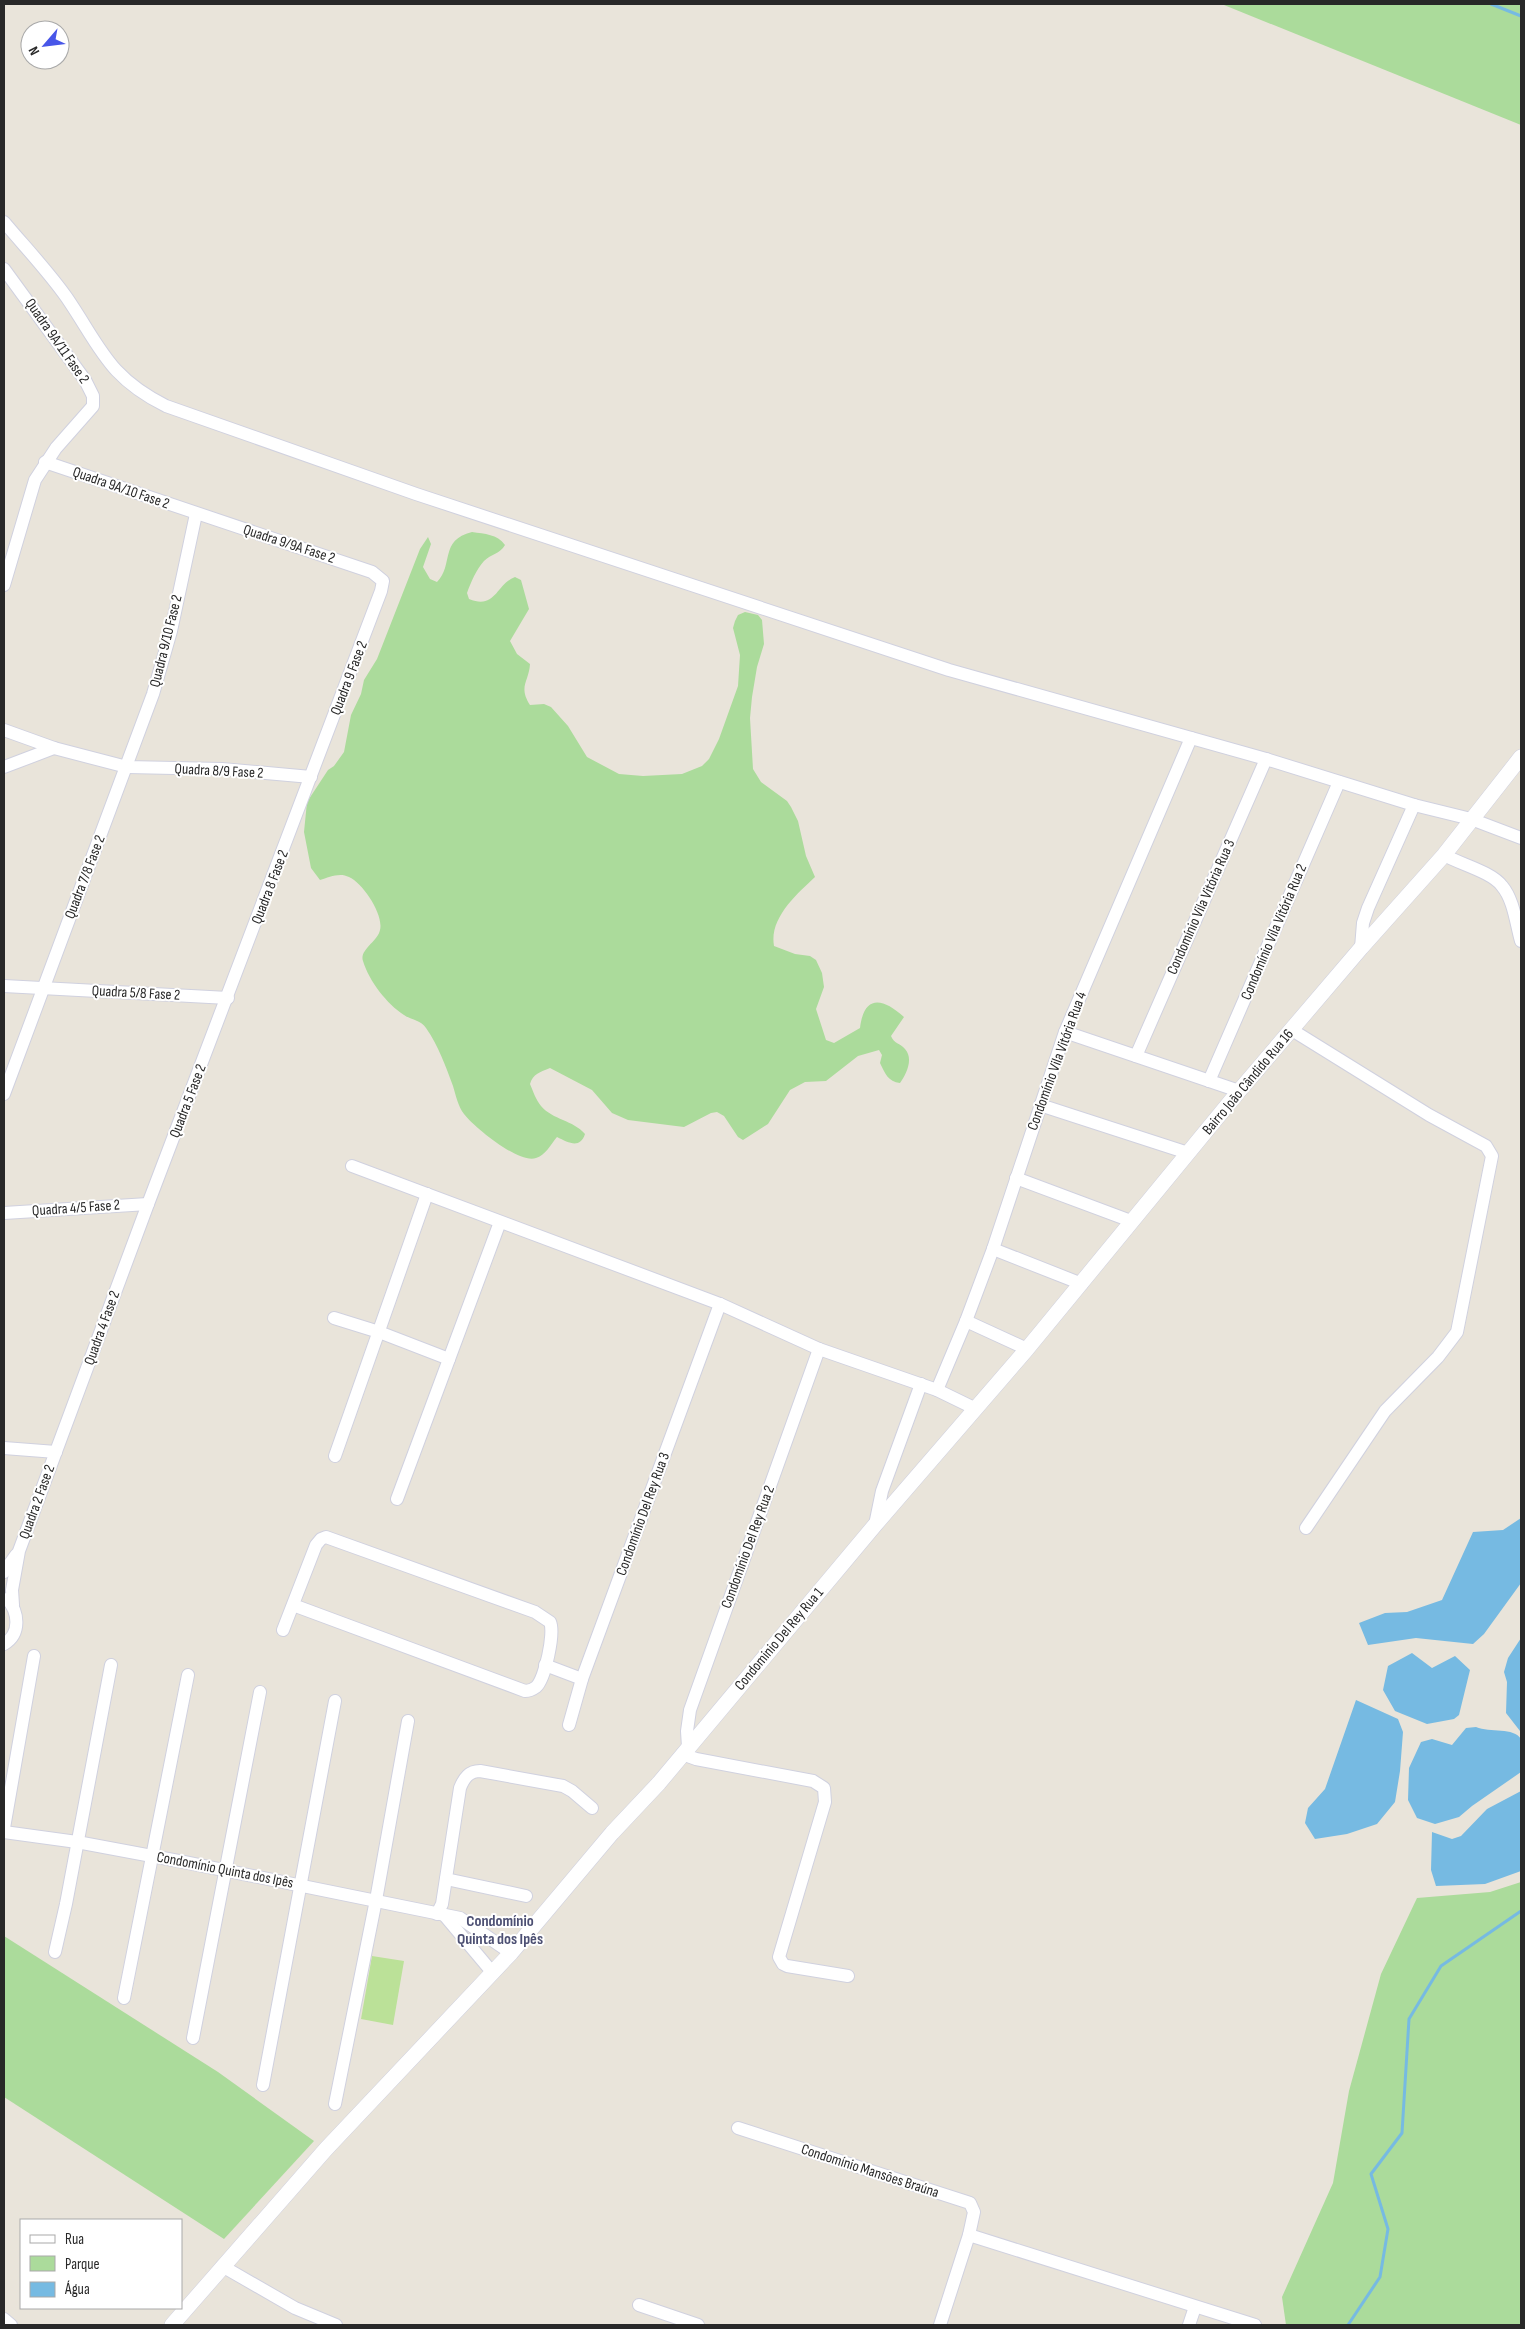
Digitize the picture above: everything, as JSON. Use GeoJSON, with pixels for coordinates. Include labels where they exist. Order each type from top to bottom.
{"type":"FeatureCollection","features":[{"type":"Feature","properties":{"kind":"street"},"geometry":{"type":"LineString","coordinates":[[4,222],[49,274],[116,372],[147,396],[166,406],[416,494],[949,670],[1266,759],[1414,806],[1471,819],[1521,838]]}},
{"type":"Feature","properties":{"kind":"street","name":"Quadra 9A/11 Fase 2"},"geometry":{"type":"LineString","coordinates":[[4,268],[85,380],[93,396],[91,410],[69,431],[37,475],[28,499],[4,585]]}},
{"type":"Feature","properties":{"kind":"street","name":"Quadra 9A/10 Fase 2"},"geometry":{"type":"LineString","coordinates":[[46,462],[196,514]]}},
{"type":"Feature","properties":{"kind":"street","name":"Quadra 9/9A Fase 2"},"geometry":{"type":"LineString","coordinates":[[196,514],[372,572],[381,578]]}},
{"type":"Feature","properties":{"kind":"street","name":"Quadra 9/10 Fase 2"},"geometry":{"type":"LineString","coordinates":[[127,766],[164,661],[196,514]]}},
{"type":"Feature","properties":{"kind":"street","name":"Quadra 9 Fase 2"},"geometry":{"type":"LineString","coordinates":[[311,777],[381,591],[381,578]]}},
{"type":"Feature","properties":{"kind":"street","name":"Quadra 8/9 Fase 2"},"geometry":{"type":"LineString","coordinates":[[4,730],[54,748],[127,766],[222,769],[311,777]]}},
{"type":"Feature","properties":{"kind":"street","name":"Condomínio Vila Vitória Rua 4"},"geometry":{"type":"LineString","coordinates":[[937,1390],[993,1249],[1065,1032],[1191,738]]}},
{"type":"Feature","properties":{"kind":"street"},"geometry":{"type":"LineString","coordinates":[[4,767],[54,748]]}},
{"type":"Feature","properties":{"kind":"street","name":"Bairro João Cândido Rua 16"},"geometry":{"type":"LineString","coordinates":[[976,1408],[1082,1284],[1131,1221],[1239,1092],[1361,948],[1444,855],[1521,757]]}},
{"type":"Feature","properties":{"kind":"street","name":"Condomínio Vila Vitória Rua 3"},"geometry":{"type":"LineString","coordinates":[[1136,1056],[1266,759]]}},
{"type":"Feature","properties":{"kind":"street","name":"Quadra 7/8 Fase 2"},"geometry":{"type":"LineString","coordinates":[[4,1094],[127,766]]}},
{"type":"Feature","properties":{"kind":"street","name":"Quadra 8 Fase 2"},"geometry":{"type":"LineString","coordinates":[[228,998],[311,777]]}},
{"type":"Feature","properties":{"kind":"street","name":"Condomínio Vila Vitória Rua 2"},"geometry":{"type":"LineString","coordinates":[[1209,1081],[1339,782]]}},
{"type":"Feature","properties":{"kind":"street"},"geometry":{"type":"LineString","coordinates":[[1361,948],[1363,922],[1368,908],[1414,806]]}},
{"type":"Feature","properties":{"kind":"street"},"geometry":{"type":"LineString","coordinates":[[1444,855],[1490,876],[1502,885],[1511,904],[1521,941]]}},
{"type":"Feature","properties":{"kind":"street","name":"Quadra 5/8 Fase 2"},"geometry":{"type":"LineString","coordinates":[[4,986],[228,998]]}},
{"type":"Feature","properties":{"kind":"street","name":"Quadra 5 Fase 2"},"geometry":{"type":"LineString","coordinates":[[148,1204],[228,998]]}},
{"type":"Feature","properties":{"kind":"street"},"geometry":{"type":"LineString","coordinates":[[1292,1030],[1429,1114],[1486,1146],[1492,1156],[1457,1332],[1438,1357],[1385,1411],[1306,1528]]}},
{"type":"Feature","properties":{"kind":"street"},"geometry":{"type":"LineString","coordinates":[[1065,1032],[1239,1092]]}},
{"type":"Feature","properties":{"kind":"street"},"geometry":{"type":"LineString","coordinates":[[1040,1105],[1188,1153]]}},
{"type":"Feature","properties":{"kind":"street"},"geometry":{"type":"LineString","coordinates":[[352,1166],[720,1304],[819,1348],[937,1390],[976,1408]]}},
{"type":"Feature","properties":{"kind":"street"},"geometry":{"type":"LineString","coordinates":[[1016,1178],[1131,1221]]}},
{"type":"Feature","properties":{"kind":"street"},"geometry":{"type":"LineString","coordinates":[[335,1456],[427,1194]]}},
{"type":"Feature","properties":{"kind":"street","name":"Quadra 4/5 Fase 2"},"geometry":{"type":"LineString","coordinates":[[4,1213],[148,1204]]}},
{"type":"Feature","properties":{"kind":"street","name":"Quadra 4 Fase 2"},"geometry":{"type":"LineString","coordinates":[[56,1452],[148,1204]]}},
{"type":"Feature","properties":{"kind":"street"},"geometry":{"type":"LineString","coordinates":[[397,1499],[500,1222]]}},
{"type":"Feature","properties":{"kind":"street"},"geometry":{"type":"LineString","coordinates":[[993,1249],[1082,1284]]}},
{"type":"Feature","properties":{"kind":"street","name":"Condomínio Del Rey Rua 3"},"geometry":{"type":"LineString","coordinates":[[570,1725],[582,1679],[720,1304]]}},
{"type":"Feature","properties":{"kind":"street"},"geometry":{"type":"LineString","coordinates":[[334,1318],[379,1332],[449,1359]]}},
{"type":"Feature","properties":{"kind":"street"},"geometry":{"type":"LineString","coordinates":[[966,1321],[1027,1349]]}},
{"type":"Feature","properties":{"kind":"street","name":"Condomínio Del Rey Rua 2"},"geometry":{"type":"LineString","coordinates":[[685,1750],[690,1710],[819,1348]]}},
{"type":"Feature","properties":{"kind":"street","name":"Condominio Del Rey Rua 1"},"geometry":{"type":"LineString","coordinates":[[875,1525],[882,1490],[921,1384]]}},
{"type":"Feature","properties":{"kind":"street","name":"Condominio Del Rey Rua 1"},"geometry":{"type":"LineString","coordinates":[[172,2325],[222,2266],[359,2113],[511,1953],[976,1408]]}},
{"type":"Feature","properties":{"kind":"street"},"geometry":{"type":"LineString","coordinates":[[4,1448],[56,1452]]}},
{"type":"Feature","properties":{"kind":"street","name":"Quadra 2 Fase 2"},"geometry":{"type":"LineString","coordinates":[[4,1644],[15,1630],[17,1618],[8,1601],[12,1590],[19,1551],[56,1452]]}},
{"type":"Feature","properties":{"kind":"street"},"geometry":{"type":"LineString","coordinates":[[283,1630],[316,1545],[321,1539],[330,1538],[535,1612],[546,1618],[552,1626],[552,1633],[539,1684],[533,1689],[525,1691],[293,1605]]}},
{"type":"Feature","properties":{"kind":"street","name":"Quadra 2 Fase 2"},"geometry":{"type":"LineString","coordinates":[[4,1572],[19,1551]]}},
{"type":"Feature","properties":{"kind":"street"},"geometry":{"type":"LineString","coordinates":[[4,1828],[34,1656]]}},
{"type":"Feature","properties":{"kind":"street"},"geometry":{"type":"LineString","coordinates":[[55,1952],[66,1904],[111,1665]]}},
{"type":"Feature","properties":{"kind":"street"},"geometry":{"type":"LineString","coordinates":[[545,1665],[582,1679]]}},
{"type":"Feature","properties":{"kind":"street"},"geometry":{"type":"LineString","coordinates":[[124,1998],[188,1675]]}},
{"type":"Feature","properties":{"kind":"street"},"geometry":{"type":"LineString","coordinates":[[193,2038],[260,1692]]}},
{"type":"Feature","properties":{"kind":"street"},"geometry":{"type":"LineString","coordinates":[[263,2086],[335,1701]]}},
{"type":"Feature","properties":{"kind":"street"},"geometry":{"type":"LineString","coordinates":[[335,2104],[376,1900],[408,1721]]}},
{"type":"Feature","properties":{"kind":"street"},"geometry":{"type":"LineString","coordinates":[[685,1750],[696,1760],[813,1781],[824,1788],[824,1802],[779,1957],[783,1964],[788,1966],[848,1976]]}},
{"type":"Feature","properties":{"kind":"street"},"geometry":{"type":"LineString","coordinates":[[492,1972],[441,1915],[460,1788],[463,1780],[472,1772],[480,1771],[563,1786],[592,1808]]}},
{"type":"Feature","properties":{"kind":"street","name":"Condomínio Quinta dos Ipês"},"geometry":{"type":"LineString","coordinates":[[4,1832],[77,1842],[152,1856],[460,1918],[511,1953]]}},
{"type":"Feature","properties":{"kind":"street"},"geometry":{"type":"LineString","coordinates":[[446,1879],[526,1896]]}},
{"type":"Feature","properties":{"kind":"street","name":"Condomínio Mansões Braúna"},"geometry":{"type":"LineString","coordinates":[[738,2128],[970,2203],[974,2212],[969,2235],[940,2325]]}},
{"type":"Feature","properties":{"kind":"street"},"geometry":{"type":"LineString","coordinates":[[969,2235],[1255,2325]]}},
{"type":"Feature","properties":{"kind":"street"},"geometry":{"type":"LineString","coordinates":[[222,2266],[295,2308],[336,2325]]}},
{"type":"Feature","properties":{"kind":"street"},"geometry":{"type":"LineString","coordinates":[[639,2305],[698,2325]]}},
{"type":"Feature","properties":{"kind":"street"},"geometry":{"type":"LineString","coordinates":[[1189,2325],[1195,2307]]}},
{"type":"Feature","properties":{"kind":"street"},"geometry":{"type":"LineString","coordinates":[[4,2319],[11,2325]]}},
{"type":"Feature","properties":{"kind":"green space"},"geometry":{"type":"Polygon","coordinates":[[[1222,4],[1521,4],[1521,125],[1224,5],[1222,4]]]}},
{"type":"Feature","properties":{"kind":"green space"},"geometry":{"type":"Polygon","coordinates":[[[472,532],[494,537],[505,545],[501,550],[484,561],[479,568],[467,593],[469,599],[478,602],[485,601],[495,595],[509,580],[515,577],[521,580],[529,609],[510,641],[517,654],[530,664],[524,688],[530,705],[544,704],[551,707],[568,726],[587,757],[619,774],[643,776],[682,774],[702,766],[709,759],[719,739],[738,686],[740,655],[733,628],[735,621],[738,615],[745,612],[758,615],[762,620],[764,644],[757,667],[750,718],[753,769],[761,782],[787,801],[791,807],[798,821],[806,856],[815,877],[793,899],[780,916],[774,936],[774,946],[795,954],[810,956],[816,960],[822,973],[824,987],[816,1009],[826,1040],[834,1043],[860,1028],[865,1010],[875,1003],[888,1006],[904,1017],[891,1036],[894,1041],[905,1049],[909,1057],[907,1071],[900,1083],[890,1079],[885,1073],[880,1063],[882,1055],[879,1050],[858,1056],[826,1081],[805,1082],[790,1090],[768,1124],[743,1140],[738,1137],[724,1116],[717,1112],[711,1113],[684,1127],[628,1120],[612,1113],[592,1090],[550,1068],[537,1074],[531,1081],[530,1084],[536,1098],[546,1111],[575,1126],[585,1134],[583,1139],[577,1143],[570,1143],[557,1137],[545,1152],[536,1158],[519,1156],[498,1144],[464,1114],[441,1056],[426,1028],[391,1005],[374,984],[366,969],[362,957],[380,930],[379,916],[376,908],[366,892],[355,880],[349,877],[342,875],[320,880],[311,868],[304,832],[307,802],[328,770],[334,766],[344,752],[351,715],[361,694],[364,680],[377,659],[420,549],[428,537],[431,544],[423,567],[430,579],[437,582],[442,575],[448,554],[455,541],[472,532]]]}},
{"type":"Feature","properties":{"kind":"green space"},"geometry":{"type":"Polygon","coordinates":[[[1521,1882],[1521,2325],[1286,2325],[1282,2297],[1333,2183],[1349,2091],[1381,1974],[1417,1898],[1490,1892],[1521,1882]]]}},
{"type":"Feature","properties":{"kind":"green space"},"geometry":{"type":"Polygon","coordinates":[[[4,1936],[218,2072],[314,2141],[224,2239],[4,2097],[4,1936]]]}},
{"type":"Feature","properties":{"kind":"green space"},"geometry":{"type":"Polygon","coordinates":[[[372,1956],[404,1961],[393,2025],[361,2019],[372,1956]]]}},
{"type":"Feature","properties":{"kind":"water"},"geometry":{"type":"Polygon","coordinates":[[[1521,1518],[1521,1583],[1484,1634],[1473,1644],[1416,1638],[1368,1645],[1359,1623],[1385,1613],[1407,1612],[1442,1600],[1473,1532],[1503,1530],[1521,1518]]]}},
{"type":"Feature","properties":{"kind":"water"},"geometry":{"type":"Polygon","coordinates":[[[1521,1638],[1520,1731],[1506,1713],[1507,1682],[1504,1672],[1508,1658],[1521,1638]]]}},
{"type":"Feature","properties":{"kind":"water"},"geometry":{"type":"Polygon","coordinates":[[[1412,1653],[1432,1668],[1455,1656],[1470,1670],[1459,1715],[1454,1719],[1427,1724],[1395,1711],[1383,1690],[1388,1666],[1412,1653]]]}},
{"type":"Feature","properties":{"kind":"water"},"geometry":{"type":"Polygon","coordinates":[[[1356,1700],[1398,1719],[1403,1732],[1395,1802],[1377,1824],[1347,1834],[1315,1839],[1305,1823],[1308,1808],[1325,1789],[1356,1700]]]}},
{"type":"Feature","properties":{"kind":"water"},"geometry":{"type":"Polygon","coordinates":[[[1476,1727],[1518,1735],[1521,1739],[1521,1772],[1459,1817],[1435,1824],[1417,1818],[1408,1800],[1409,1768],[1421,1742],[1432,1739],[1452,1745],[1466,1728],[1476,1727]]]}},
{"type":"Feature","properties":{"kind":"water"},"geometry":{"type":"Polygon","coordinates":[[[1521,1791],[1521,1871],[1485,1884],[1436,1886],[1431,1870],[1432,1832],[1452,1839],[1461,1836],[1487,1809],[1521,1791]]]}},
{"type":"Feature","properties":{"kind":"waterway"},"geometry":{"type":"LineString","coordinates":[[1491,4],[1521,16]]}},
{"type":"Feature","properties":{"kind":"waterway"},"geometry":{"type":"LineString","coordinates":[[1348,2325],[1380,2277],[1388,2229],[1371,2174],[1402,2133],[1409,2019],[1441,1966],[1521,1911]]}},
{"type":"Feature","properties":{"kind":"district","name":"Condomínio Quinta dos Ipês"},"geometry":{"type":"Point","coordinates":[500,1930]}}]}
